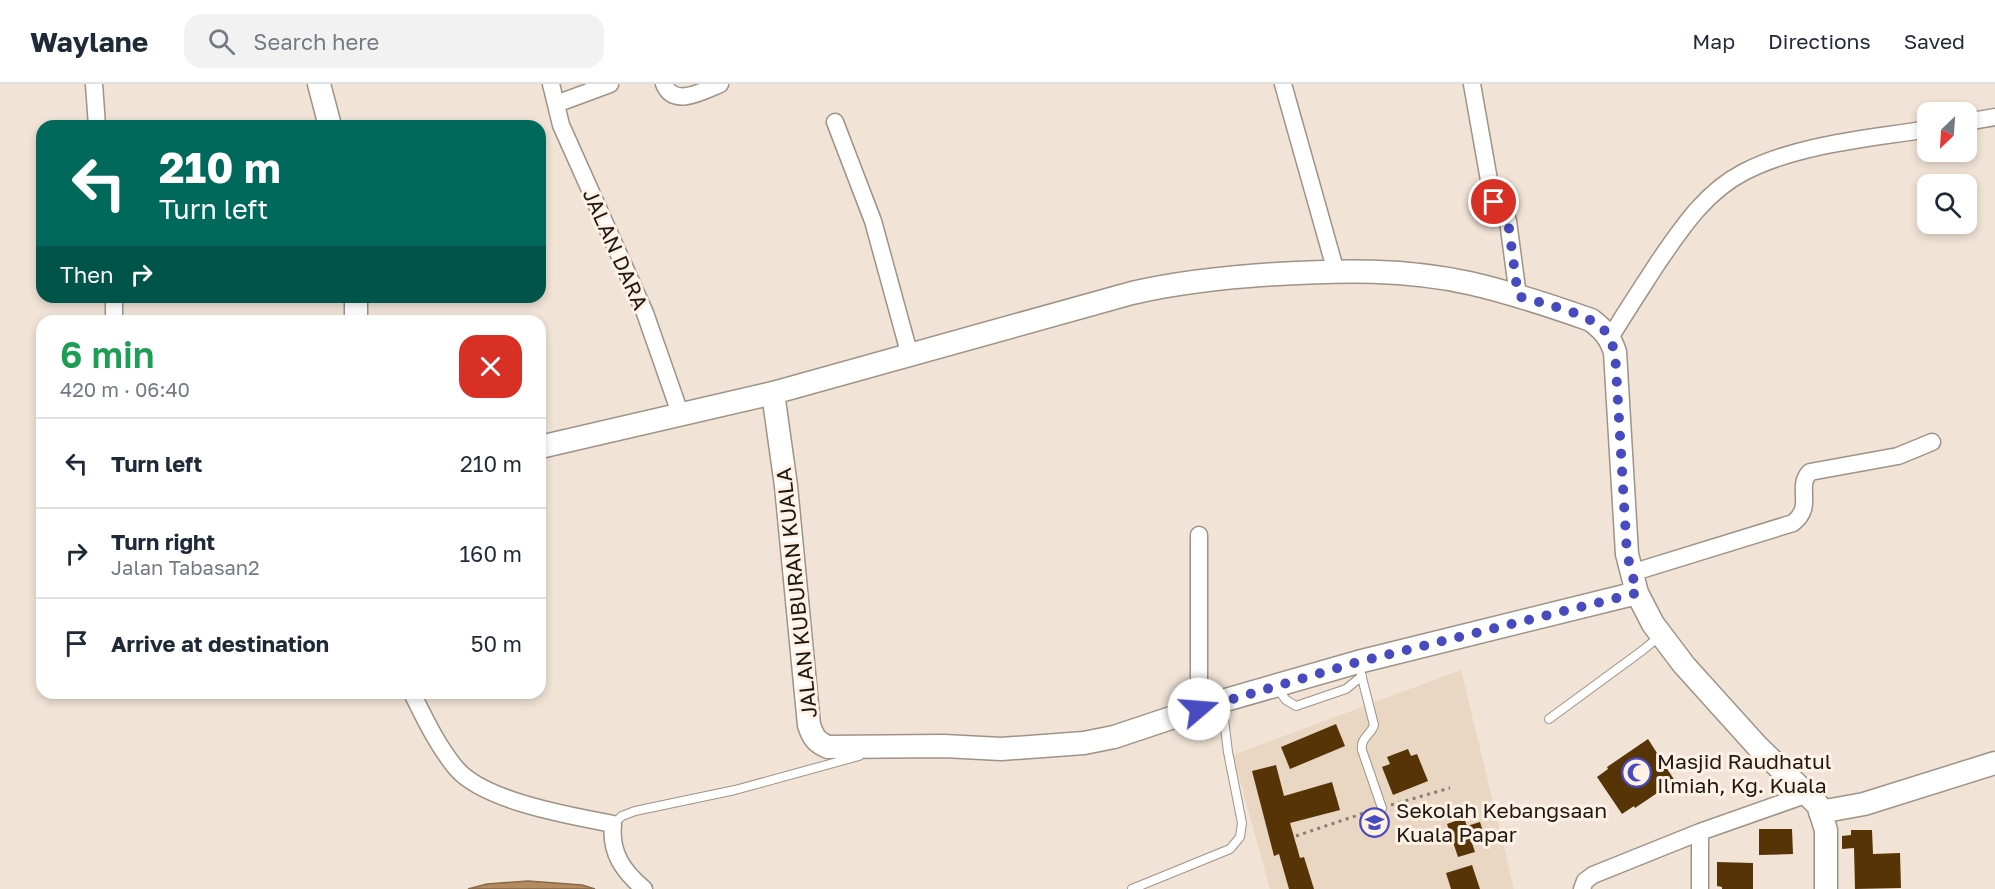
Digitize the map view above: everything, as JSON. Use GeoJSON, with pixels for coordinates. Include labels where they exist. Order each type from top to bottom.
{"type":"FeatureCollection","features":[{"type":"Feature","properties":{"kind":"main road"},"geometry":{"type":"LineString","coordinates":[[319,84],[328,120]]}},
{"type":"Feature","properties":{"kind":"main road"},"geometry":{"type":"LineString","coordinates":[[546,446],[773,393],[1156,287],[1189,281],[1375,271],[1470,283],[1592,320],[1610,338],[1615,352],[1627,554],[1634,583],[1644,608],[1684,665],[1728,716],[1814,803],[1826,830],[1826,889]]}},
{"type":"Feature","properties":{"kind":"main road","name":"JALAN KUBURAN KUALA"},"geometry":{"type":"LineString","coordinates":[[773,393],[786,486],[809,725],[812,736],[818,743],[828,747],[944,746],[1001,749],[1084,743],[1114,737],[1275,685],[1360,669],[1634,583]]}},
{"type":"Feature","properties":{"kind":"main road"},"geometry":{"type":"LineString","coordinates":[[1814,803],[1835,811],[1995,763]]}},
{"type":"Feature","properties":{"kind":"street"},"geometry":{"type":"LineString","coordinates":[[94,84],[97,120]]}},
{"type":"Feature","properties":{"kind":"street","name":"JALAN DARA"},"geometry":{"type":"LineString","coordinates":[[551,84],[566,137],[645,313],[681,416]]}},
{"type":"Feature","properties":{"kind":"street"},"geometry":{"type":"LineString","coordinates":[[556,104],[610,84]]}},
{"type":"Feature","properties":{"kind":"street"},"geometry":{"type":"LineString","coordinates":[[664,84],[667,92],[675,97],[689,96],[720,84]]}},
{"type":"Feature","properties":{"kind":"street"},"geometry":{"type":"LineString","coordinates":[[1283,84],[1336,272]]}},
{"type":"Feature","properties":{"kind":"street"},"geometry":{"type":"LineString","coordinates":[[1472,84],[1492,196],[1508,221],[1518,296]]}},
{"type":"Feature","properties":{"kind":"street"},"geometry":{"type":"LineString","coordinates":[[1977,120],[1995,117]]}},
{"type":"Feature","properties":{"kind":"street"},"geometry":{"type":"LineString","coordinates":[[835,122],[873,221],[910,356]]}},
{"type":"Feature","properties":{"kind":"street"},"geometry":{"type":"LineString","coordinates":[[1610,338],[1632,300],[1689,219],[1707,199],[1744,172],[1807,150],[1917,131]]}},
{"type":"Feature","properties":{"kind":"street"},"geometry":{"type":"LineString","coordinates":[[1634,583],[1793,523],[1799,518],[1805,506],[1804,484],[1810,472],[1898,456],[1932,442]]}},
{"type":"Feature","properties":{"kind":"street"},"geometry":{"type":"LineString","coordinates":[[1199,535],[1199,709]]}},
{"type":"Feature","properties":{"kind":"street"},"geometry":{"type":"LineString","coordinates":[[415,699],[435,739],[451,762],[457,770],[480,788],[548,812],[613,824],[612,837],[615,854],[623,868],[644,889]]}},
{"type":"Feature","properties":{"kind":"street"},"geometry":{"type":"LineString","coordinates":[[1582,889],[1585,880],[1593,875],[1700,832],[1814,803]]}},
{"type":"Feature","properties":{"kind":"street"},"geometry":{"type":"LineString","coordinates":[[1700,832],[1700,889]]}},
{"type":"Feature","properties":{"kind":"lane"},"geometry":{"type":"LineString","coordinates":[[1549,719],[1643,650],[1661,634]]}},
{"type":"Feature","properties":{"kind":"lane"},"geometry":{"type":"LineString","coordinates":[[1360,669],[1374,724],[1373,729],[1363,740],[1362,750],[1382,808]]}},
{"type":"Feature","properties":{"kind":"lane"},"geometry":{"type":"LineString","coordinates":[[1132,889],[1230,849],[1240,837],[1242,823],[1228,752],[1222,701]]}},
{"type":"Feature","properties":{"kind":"lane"},"geometry":{"type":"LineString","coordinates":[[613,824],[622,816],[635,811],[735,790],[892,747]]}},
{"type":"Feature","properties":{"kind":"shaded area","name":"Sekolah Kebangsaan Kuala Papar"},"geometry":{"type":"Polygon","coordinates":[[[1461,670],[1514,889],[1270,889],[1233,755],[1461,670]]]}},
{"type":"Feature","properties":{"kind":"shaded area"},"geometry":{"type":"Polygon","coordinates":[[[528,881],[582,885],[595,889],[468,889],[487,884],[528,881]]]}},
{"type":"Feature","properties":{"kind":"building"},"geometry":{"type":"Polygon","coordinates":[[[1336,724],[1345,746],[1290,769],[1281,747],[1336,724]]]}},
{"type":"Feature","properties":{"kind":"building","name":"Masjid Raudhatul Ilmiah, Kg. Kuala"},"geometry":{"type":"Polygon","coordinates":[[[1648,739],[1675,781],[1622,814],[1597,777],[1608,769],[1607,767],[1648,739]]]}},
{"type":"Feature","properties":{"kind":"building"},"geometry":{"type":"Polygon","coordinates":[[[1408,749],[1411,756],[1417,754],[1428,781],[1393,795],[1382,767],[1390,764],[1387,757],[1408,749]]]}},
{"type":"Feature","properties":{"kind":"building"},"geometry":{"type":"Polygon","coordinates":[[[1276,765],[1284,796],[1332,782],[1340,810],[1290,823],[1300,858],[1304,857],[1314,889],[1289,889],[1279,854],[1274,856],[1252,771],[1276,765]]]}},
{"type":"Feature","properties":{"kind":"building"},"geometry":{"type":"Polygon","coordinates":[[[1464,818],[1467,826],[1480,822],[1485,838],[1472,843],[1475,852],[1458,857],[1447,824],[1464,818]]]}},
{"type":"Feature","properties":{"kind":"building"},"geometry":{"type":"Polygon","coordinates":[[[1759,829],[1792,829],[1793,854],[1759,855],[1759,829]]]}},
{"type":"Feature","properties":{"kind":"building"},"geometry":{"type":"Polygon","coordinates":[[[1851,830],[1872,830],[1873,854],[1900,853],[1901,888],[1855,889],[1854,848],[1842,849],[1842,836],[1851,835],[1851,830]]]}},
{"type":"Feature","properties":{"kind":"building"},"geometry":{"type":"Polygon","coordinates":[[[1717,862],[1753,863],[1753,889],[1722,889],[1717,886],[1717,862]]]}},
{"type":"Feature","properties":{"kind":"building"},"geometry":{"type":"Polygon","coordinates":[[[1472,865],[1480,889],[1451,889],[1446,873],[1472,865]]]}},
{"type":"Feature","properties":{"kind":"place","name":"Masjid Raudhatul Ilmiah, Kg. Kuala"},"geometry":{"type":"Point","coordinates":[1636,773]}},
{"type":"Feature","properties":{"kind":"place","name":"Sekolah Kebangsaan Kuala Papar"},"geometry":{"type":"Point","coordinates":[1375,822]}},
{"type":"Feature","properties":{"kind":"route"},"geometry":{"type":"LineString","coordinates":[[1199,709],[1358,662],[1637,593],[1627,554],[1615,352],[1610,338],[1592,320],[1518,296],[1508,221],[1504,212],[1494,202]]}}]}
